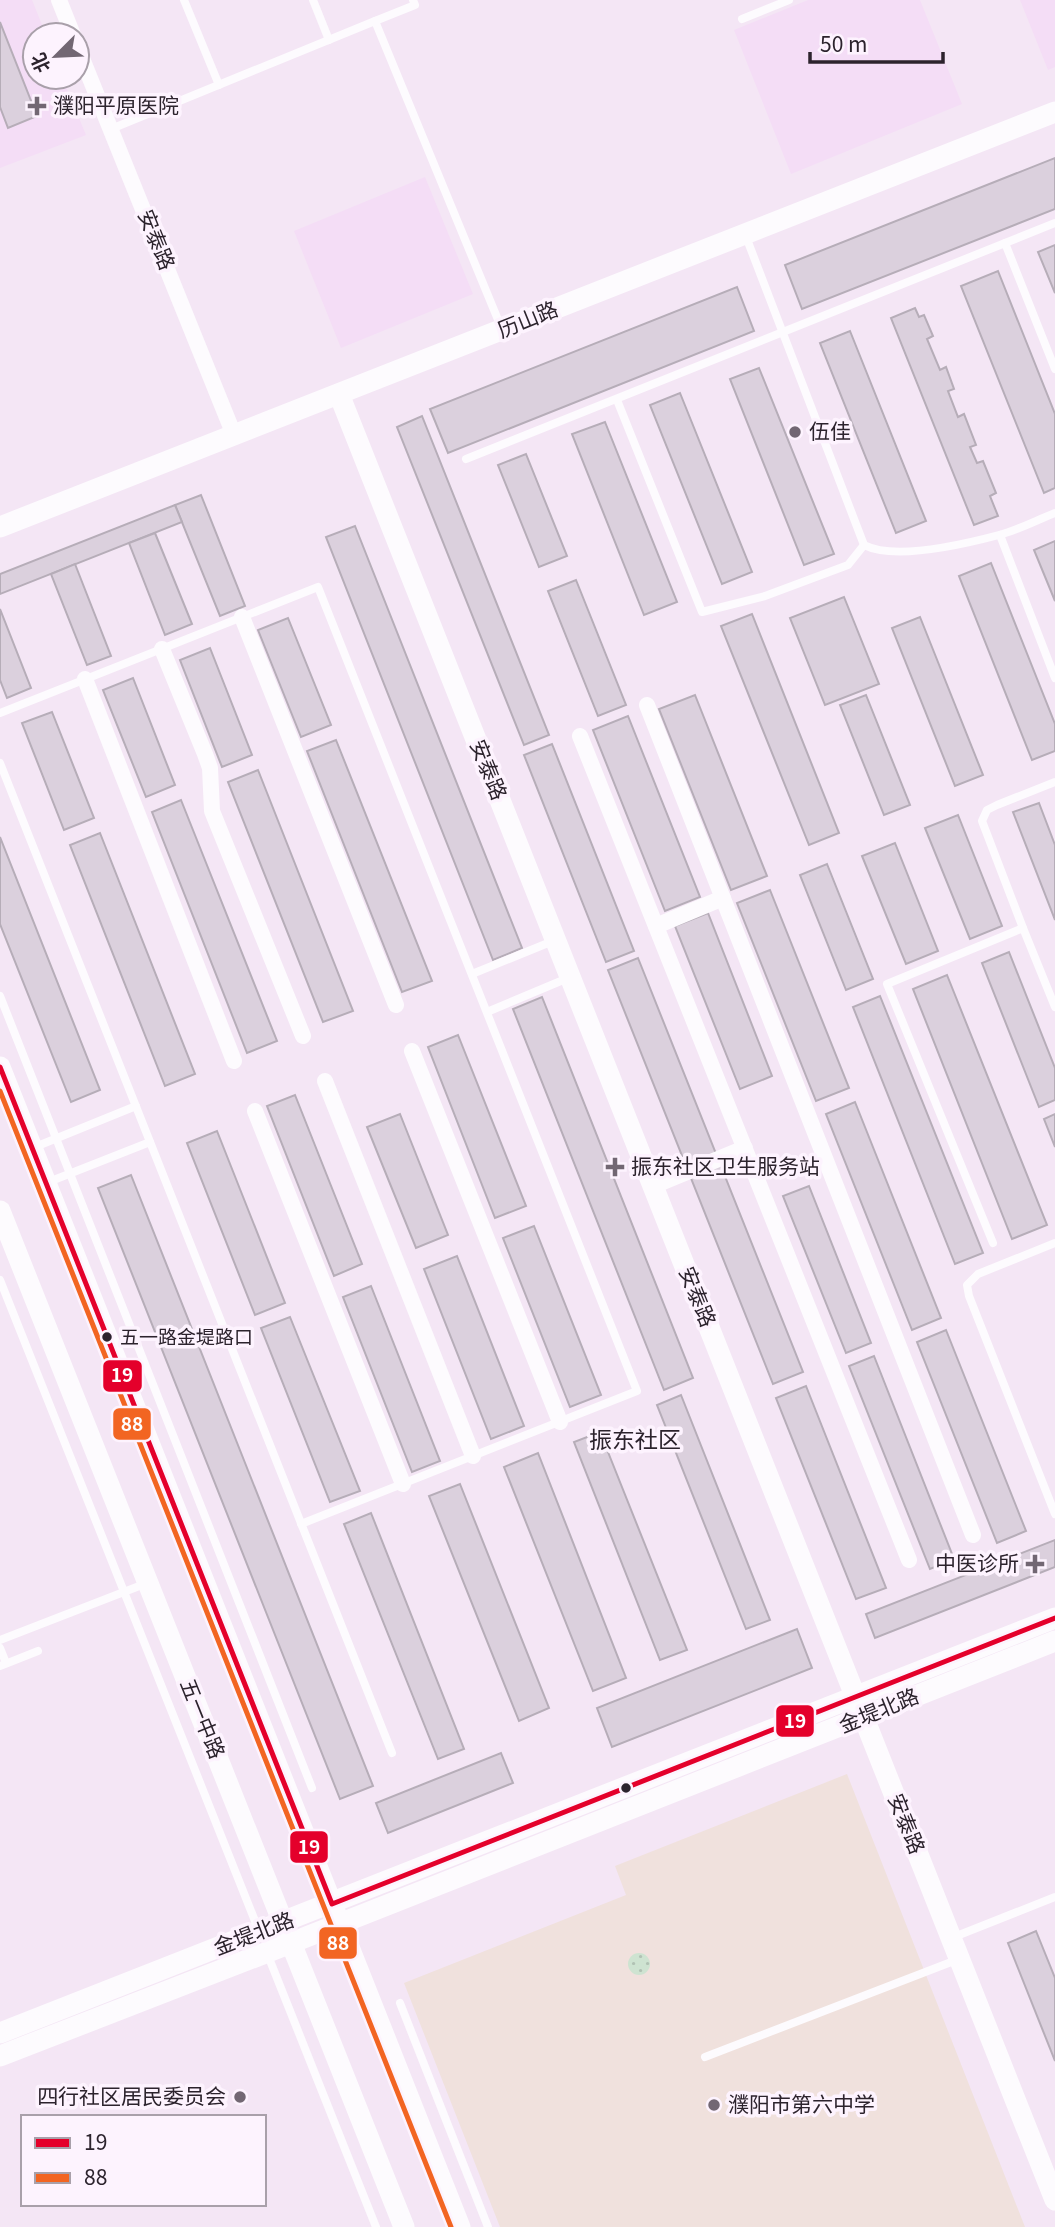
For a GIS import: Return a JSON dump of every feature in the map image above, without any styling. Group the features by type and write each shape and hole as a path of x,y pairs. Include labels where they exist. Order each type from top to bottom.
{"street":[{"path":"59,0 67,21"},
{"name":"安泰路","path":"91,80 234,435"},
{"name":"历山路","path":"0,527 1055,112"},
{"name":"安泰路","path":"339,394 1055,2200"},
{"path":"242,617 396,1005"},
{"path":"162,649 210,768 212,811 303,1036"},
{"path":"85,679 233,1061"},
{"path":"647,705 973,1535"},
{"path":"580,736 909,1560"},
{"path":"656,926 723,898"},
{"path":"412,1051 560,1422"},
{"path":"0,1067 460,2227"},
{"path":"325,1081 473,1456"},
{"path":"255,1111 403,1484"},
{"path":"653,1186 745,1148"},
{"name":"五一中路","path":"0,1211 404,2227"},
{"name":"金堤北路","path":"0,2033 1055,1618"},
{"name":"金堤北路","path":"0,2056 1055,1641"}],"lane":[{"path":"184,0 219,85"},
{"path":"313,0 329,40"},
{"path":"111,129 415,5 413,0"},
{"path":"742,19 789,0"},
{"path":"375,21 502,330"},
{"path":"466,459 1055,223"},
{"path":"745,234 864,545 876,551 917,552 1000,535 1055,513"},
{"path":"1005,243 1055,369"},
{"path":"617,400 702,611 765,596 848,565 864,545"},
{"path":"1000,535 1055,678"},
{"path":"0,713 318,587 637,1391 301,1524"},
{"path":"0,763 392,1752"},
{"path":"1055,782 987,810 982,821 1055,1007"},
{"path":"993,1243 887,984 1023,928"},
{"path":"472,974 556,940"},
{"path":"487,1012 571,977"},
{"path":"0,996 312,1787"},
{"path":"32,1148 136,1107"},
{"path":"46,1184 150,1142"},
{"path":"1055,1243 978,1274 967,1285 968,1296 1055,1514"},
{"path":"0,1280 376,2227"},
{"path":"0,1640 147,1583"},
{"path":"0,1648 3,1665 38,1651"},
{"path":"951,1938 1055,1897"},
{"path":"705,2057 960,1959"},
{"path":"400,2003 488,2227"}],"shaded area":[{"name":"濮阳平原医院","path":"0,0 32,0 40,21 21,21 21,91 68,91 86,135 0,168"},
{"path":"808,0 920,0 962,104 791,174 734,30"},
{"path":"1020,0 1055,0 1055,67 1048,70"},
{"path":"425,177 473,294 341,348 294,231"},
{"name":"濮阳市第六中学","path":"847,1774 1025,2227 500,2227 404,1983 626,1895 615,1866"}],"green space":[{"path":"639,1953 647,1956 650,1964 647,1972 639,1975 631,1972 628,1964 631,1956"}],"building":[{"path":"0,22 21,75 21,91 27,91 37,116 8,128 0,107"},
{"path":"1055,158 1055,209 802,309 785,265"},
{"path":"1055,245 1055,293 1038,252"},
{"path":"998,271 1055,414 1055,488 1044,493 961,286"},
{"path":"737,287 754,331 448,453 430,409"},
{"path":"915,308 919,317 924,315 933,336 927,339 940,370 946,367 954,389 948,391 958,417 964,414 976,445 970,447 977,463 983,461 996,493 990,496 998,516 974,525 891,318"},
{"path":"850,331 926,521 896,533 820,343"},
{"path":"759,368 834,554 804,565 730,379"},
{"path":"680,393 752,572 722,584 650,405"},
{"path":"422,416 549,735 524,745 397,427"},
{"path":"605,422 677,602 644,615 572,434"},
{"path":"526,454 567,556 539,567 498,465"},
{"path":"201,495 245,606 220,616 175,505"},
{"path":"175,505 182,522 0,594 0,574"},
{"path":"355,526 522,948 493,960 326,537"},
{"path":"155,533 192,624 165,635 129,543"},
{"path":"1055,541 1055,601 1034,550"},
{"path":"991,563 1055,724 1055,751 1032,760 959,576"},
{"path":"75,564 111,656 87,665 51,574"},
{"path":"576,580 626,705 598,716 548,591"},
{"path":"844,597 879,684 825,705 790,618"},
{"path":"0,609 31,688 7,698 0,680"},
{"path":"752,614 839,833 809,845 721,626"},
{"path":"920,617 983,775 955,786 892,628"},
{"path":"288,618 331,725 301,737 258,630"},
{"path":"210,648 252,755 222,767 180,660"},
{"path":"133,678 175,785 146,797 103,690"},
{"path":"695,695 767,876 731,890 659,709"},
{"path":"866,695 910,805 884,815 840,705"},
{"path":"52,712 94,818 64,830 22,723"},
{"path":"628,716 700,897 665,911 593,730"},
{"path":"336,740 432,981 402,992 307,751"},
{"path":"552,744 634,951 606,962 524,755"},
{"path":"258,770 353,1011 323,1022 228,782"},
{"path":"181,800 277,1041 247,1053 152,812"},
{"path":"1039,803 1055,845 1055,920 1013,812"},
{"path":"958,815 1002,926 970,939 925,828"},
{"path":"100,833 195,1074 165,1086 70,845"},
{"path":"0,837 100,1090 71,1102 0,924"},
{"path":"895,843 938,951 906,964 862,856"},
{"path":"827,864 873,979 846,990 800,875"},
{"path":"770,890 849,1088 816,1101 737,903"},
{"path":"708,913 772,1076 740,1089 675,926"},
{"path":"1009,952 1055,1068 1055,1100 1039,1107 982,963"},
{"path":"638,958 803,1372 773,1384 608,970"},
{"path":"947,975 1047,1225 1012,1239 913,989"},
{"path":"880,996 983,1253 955,1264 853,1007"},
{"path":"542,997 693,1378 664,1390 513,1009"},
{"path":"458,1035 526,1206 495,1218 428,1047"},
{"path":"295,1095 362,1264 334,1276 267,1106"},
{"path":"855,1102 941,1318 912,1330 826,1114"},
{"path":"400,1114 448,1235 416,1248 367,1127"},
{"path":"1055,1114 1055,1147 1044,1119"},
{"path":"217,1131 285,1303 255,1315 187,1143"},
{"path":"131,1175 373,1786 340,1799 98,1188"},
{"path":"809,1186 871,1343 846,1353 783,1196"},
{"path":"534,1226 601,1395 570,1407 503,1238"},
{"path":"457,1256 524,1426 491,1439 424,1269"},
{"path":"371,1286 440,1461 412,1472 343,1297"},
{"path":"290,1317 360,1491 330,1502 261,1328"},
{"path":"946,1330 1026,1531 997,1543 917,1342"},
{"path":"874,1356 954,1559 930,1569 849,1366"},
{"path":"806,1386 886,1588 856,1599 776,1398"},
{"path":"681,1395 770,1620 746,1629 657,1405"},
{"path":"600,1432 687,1650 660,1660 574,1442"},
{"path":"538,1453 626,1678 593,1691 504,1467"},
{"path":"460,1484 549,1708 519,1721 429,1496"},
{"path":"371,1513 464,1749 438,1759 344,1524"},
{"path":"1055,1540 1055,1567 875,1638 866,1614"},
{"path":"797,1629 812,1668 612,1747 597,1708"},
{"path":"501,1753 513,1783 388,1833 376,1803"},
{"path":"1036,1931 1055,1978 1055,2061 1008,1943"}],"transit line":[{"name":"19","path":"0,1067 332,1904 1055,1618"},
{"name":"88","path":"0,1091 451,2227"}],"place":[{"name":"濮阳平原医院","path":"37,106"},
{"name":"伍佳","path":"795,432"},
{"name":"振东社区卫生服务站","path":"615,1167"},
{"name":"五一路金堤路口","path":"107,1337"},
{"name":"中医诊所","path":"1035,1564"},
{"name":"四行社区居民委员会","path":"240,2097"},
{"name":"濮阳市第六中学","path":"714,2105"}],"district":[{"name":"振东社区","path":"635,1440"}]}
